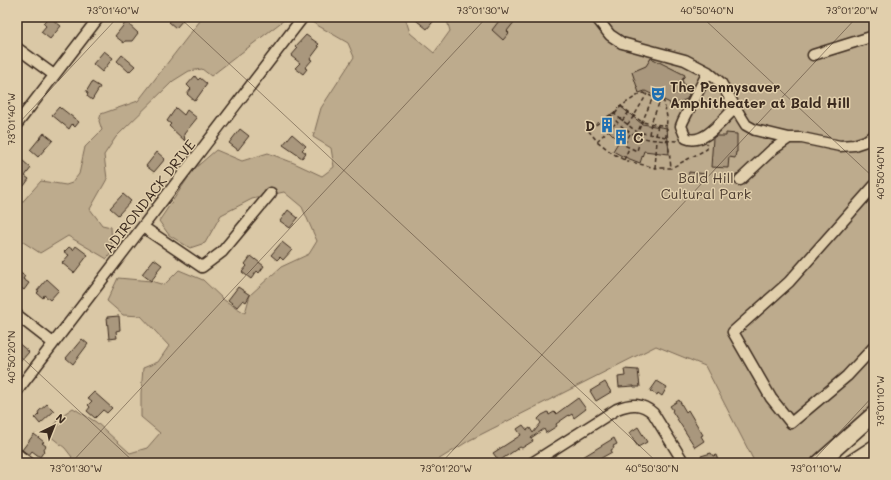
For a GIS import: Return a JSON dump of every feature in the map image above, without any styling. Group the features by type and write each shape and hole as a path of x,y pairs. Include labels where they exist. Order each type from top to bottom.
{"highway":[{"path":"819,463 874,414"},
{"path":"851,463 874,448"}],"street":[{"path":"17,124 99,17"},
{"name":"ADIRONDACK DRIVE","path":"17,391 303,17"},
{"path":"596,17 610,35 622,43 686,60 708,72 721,83 746,125 755,130 789,138 802,138 840,146 854,145 866,141 874,135"},
{"path":"813,55 874,36"},
{"path":"17,48 54,75"},
{"path":"708,72 681,126 686,138 690,139 704,137 709,134 735,108"},
{"path":"740,180 772,150 789,138"},
{"path":"874,186 789,282 733,332 771,398 791,423 847,376 874,347"},
{"path":"143,226 202,267 222,252 271,193"},
{"path":"17,315 53,344"},
{"path":"532,463 617,409 629,405 639,405 647,408 684,463"},
{"path":"17,454 29,463"}],"path":[{"path":"614,115 621,106 640,94 646,94 664,102 667,126 666,137 668,141 671,168"},
{"path":"627,125 634,116 646,94"},
{"path":"636,136 653,97"},
{"path":"649,134 651,123 660,101"},
{"path":"621,106 642,122 667,126"},
{"path":"622,121 629,112"},
{"path":"666,137 637,132 613,113 588,130 597,141 624,160 654,168 671,168 707,149 707,142 702,142"},
{"path":"611,115 631,134 636,136 657,140 682,141"},
{"path":"597,141 617,122"},
{"path":"656,136 658,124"},
{"path":"631,134 624,145 637,151 641,137"},
{"path":"654,168 657,140"},
{"path":"624,160 629,148"}],"green space":[{"path":"203,17 288,17 211,76 202,69 189,71 173,81 116,137 104,155 107,179 90,209 102,225 111,227 112,251 107,259 68,236 40,253 17,238 17,208 41,181 66,185 72,183 79,174 85,147 102,130 99,121 101,114 138,101"},
{"name":"Bald Hill Cultural Park","path":"314,17 405,17 410,33 434,53 450,31 446,17 874,17 874,409 812,463 755,463 705,366 656,346 470,440 433,463 66,463 72,457 65,448 50,436 58,418 73,408 96,422 130,453 147,448 160,433 141,417 143,368 158,362 169,346 141,316 123,315 107,301 118,278 151,281 164,285 179,270 203,280 224,300 245,313 250,295 281,267 309,254 317,241 302,207 284,192 252,199 221,215 205,243 190,248 169,235 159,221 194,169 216,150 242,161 268,153 322,176 334,167 331,148 313,137 321,108 354,57 348,43 310,21"}],"building":[{"path":"49,17 61,26 50,39 41,32 46,26 43,23"},
{"path":"174,17 180,17 183,20 176,28 169,22"},
{"path":"412,17 437,17 427,29"},
{"path":"502,17 509,17 515,21 507,31 509,33 503,40 492,30"},
{"path":"126,22 138,33 132,41 125,41 124,43 115,36"},
{"path":"306,35 319,44 317,46 319,47 310,59 312,60 305,68 307,69 303,74 295,68 300,63 291,56 297,49 295,47"},
{"path":"104,51 113,58 102,72 93,64"},
{"path":"122,55 135,66 129,72 117,61"},
{"path":"651,58 685,75 682,80 689,95 687,99 670,106 670,103 645,91 639,93 632,72 646,66"},
{"path":"195,76 198,80 200,78 207,84 195,101 187,94 191,89 187,85"},
{"path":"92,82 100,87 92,100 87,96 88,93 86,92"},
{"path":"620,106 642,124 667,128 669,154 644,151 640,163 613,151 619,141 601,122"},
{"path":"59,107 79,122 75,127 72,124 69,129 52,115"},
{"path":"176,108 184,115 187,110 197,118 184,134 185,141 169,126 171,124 167,121"},
{"path":"240,129 249,136 238,150 229,143"},
{"path":"44,133 53,140 38,157 30,150"},
{"path":"726,133 737,134 737,152 735,158 729,157 728,168 711,167 713,138 716,136 726,136"},
{"path":"292,134 306,146 302,150 306,153 302,158 283,145"},
{"path":"157,152 165,159 154,172 146,166"},
{"path":"22,160 31,168 25,176 29,179 24,186 17,181 17,167"},
{"path":"689,172 706,174 706,182 688,180"},
{"path":"123,194 131,201 118,215 110,208"},
{"path":"288,210 298,218 290,228 280,221"},
{"path":"282,242 292,250 283,260 280,257 277,260 271,255"},
{"path":"76,246 88,255 74,273 62,263 69,255 64,252 69,247 73,250"},
{"path":"251,256 264,266 259,273 257,271 251,279 242,272 247,266 245,264"},
{"path":"154,259 162,265 151,281 142,274"},
{"path":"17,271 25,276 23,279 29,283 24,290 18,286 17,287"},
{"path":"47,279 59,290 50,300 44,295 43,298 37,293"},
{"path":"238,287 250,295 246,302 243,300 237,307 228,300"},
{"path":"119,316 120,330 116,331 117,338 109,339 107,317"},
{"path":"82,339 88,344 73,364 66,358"},
{"path":"17,342 29,352 22,360 17,355"},
{"path":"624,369 638,370 640,387 619,387 618,377 625,376"},
{"path":"657,381 667,387 662,396 658,393 657,395 650,391"},
{"path":"605,382 611,392 596,401 590,391"},
{"path":"94,392 112,408 107,413 103,410 95,418 87,411 90,407 88,405 92,401 88,398"},
{"path":"578,398 586,409 574,418 572,414 569,415 556,424 557,426 546,433 544,429 531,438 533,441 522,448 520,447 499,461 493,453 521,435 517,429 523,425 527,430 530,428 533,433 541,423 538,419 542,415 548,412 549,415 554,412 556,414"},
{"path":"679,400 686,412 688,410 703,435 701,436 704,441 695,447 670,406"},
{"path":"47,404 54,411 40,424 35,418 39,414 39,411"},
{"path":"638,427 647,442 638,447 629,433"},
{"path":"34,434 44,442 42,443 46,446 40,457 32,451 29,455 22,450"},
{"path":"614,438 617,444 613,446 614,448 611,450 612,452 596,461 598,463 573,463"},
{"path":"711,453 713,456 716,455 719,463 703,463 701,456"}],"place":[{"name":"The Pennysaver Amphitheater at Bald Hill","path":"658,94"},
{"name":"D","path":"607,125"},
{"name":"C","path":"621,137"}]}
